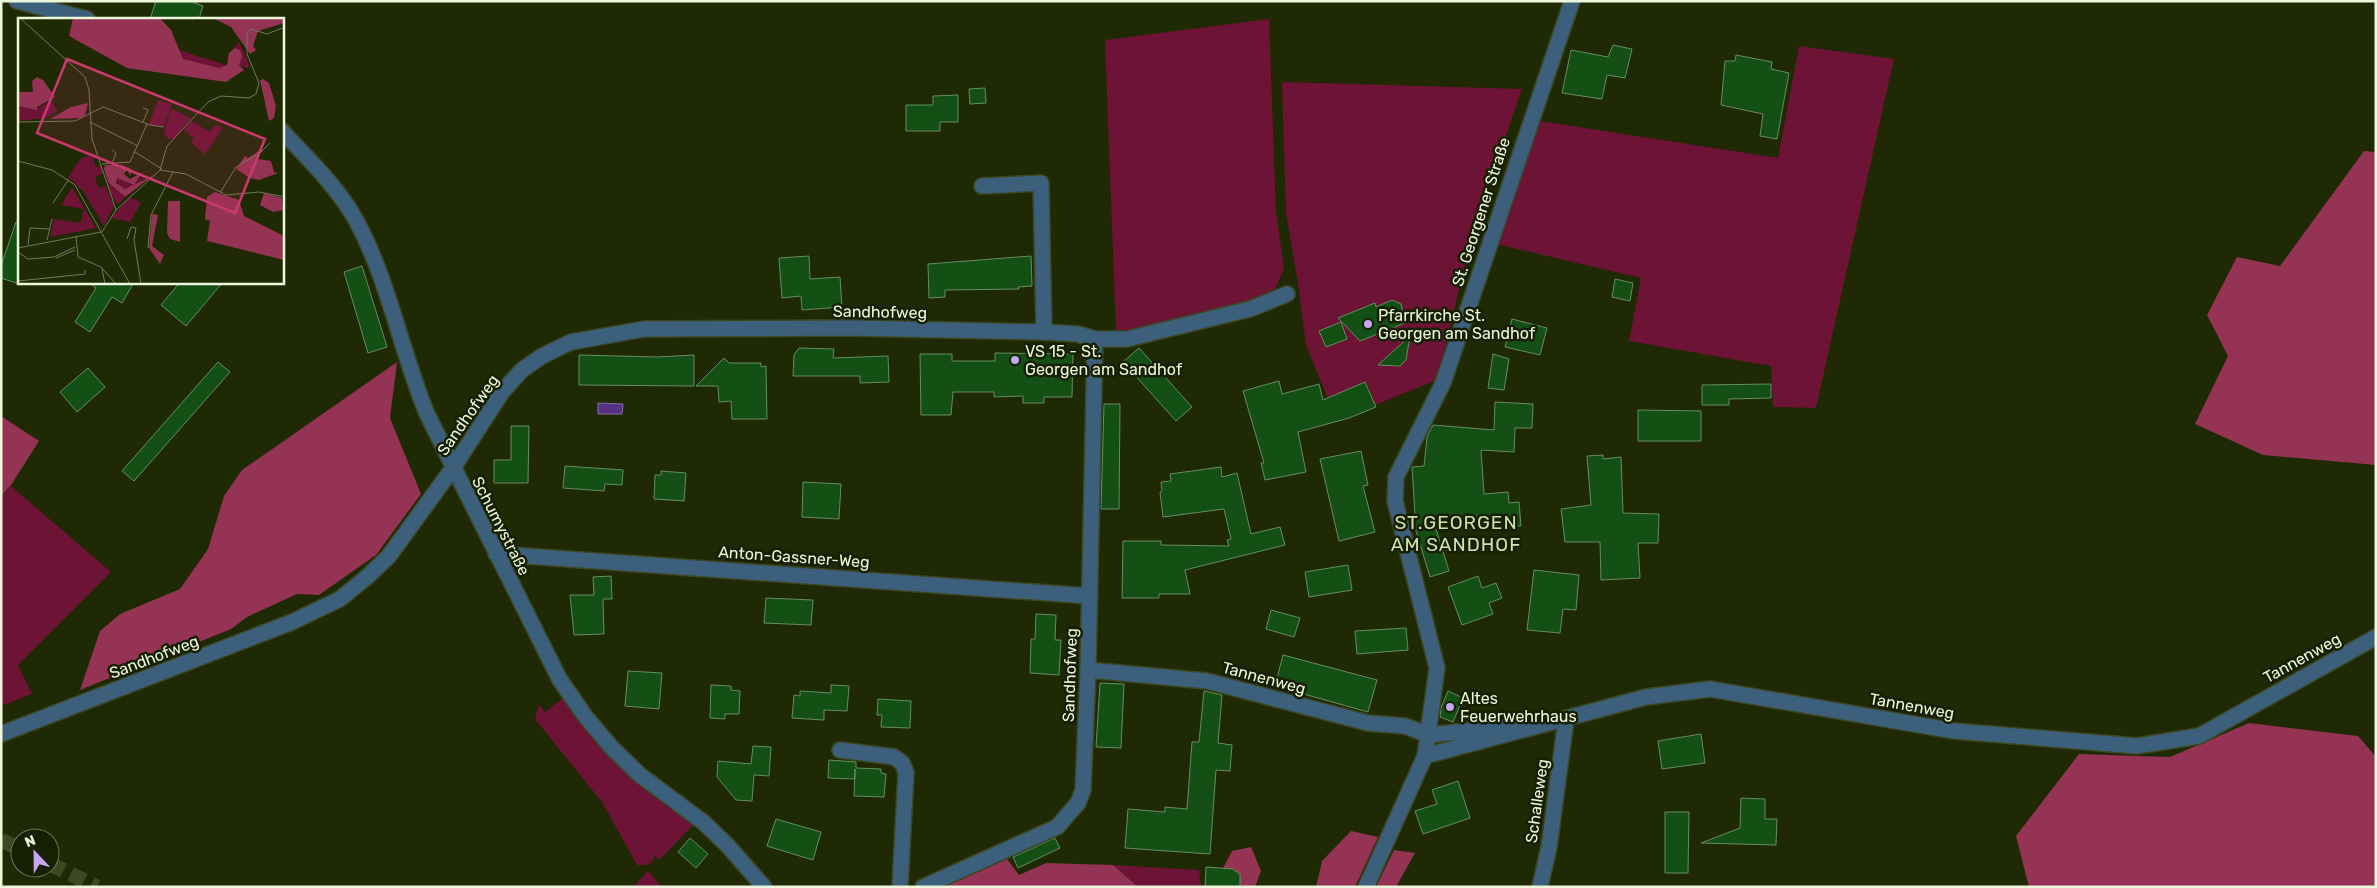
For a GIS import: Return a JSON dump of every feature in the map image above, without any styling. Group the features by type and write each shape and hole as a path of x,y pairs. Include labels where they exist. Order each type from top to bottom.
{"street":[{"path":"17,1 83,18"},
{"name":"St. Georgener Straße","path":"1366,887 1425,756 1437,668 1395,501 1396,477 1443,383 1572,1"},
{"name":"Schumystraße","path":"284,133 334,186 356,220 373,255 412,378 453,468 560,680 585,716 612,748 640,775 703,822 728,846 764,887"},
{"path":"982,186 1041,183 1044,332"},
{"name":"Sandhofweg","path":"1,734 292,622 340,599 389,556 453,468 502,392 522,370 542,356 571,342 644,329 851,328 1044,332 1078,334 1095,339 1127,339 1250,309 1287,294"},
{"name":"Sandhofweg","path":"923,887 1057,826 1078,803 1083,790 1090,596 1095,339"},
{"name":"Anton-Gassner-Weg","path":"496,554 1090,596"},
{"name":"Tannenweg","path":"1425,756 1566,720 1646,697 1710,689 1954,731 2137,746 2199,736 2376,637"},
{"name":"Tannenweg","path":"1088,670 1207,680 1368,723 1405,726 1429,735"},
{"path":"1429,735 1566,720"},
{"name":"Schalleweg","path":"1540,887 1549,847 1566,720"},
{"path":"840,750 894,757 902,763 906,772 900,887"}],"shaded area":[{"path":"1269,19 1276,212 1284,268 1276,288 1256,300 1116,333 1105,40"},
{"path":"1799,46 1894,59 1816,408 1773,407 1771,366 1629,341 1641,278 1496,244 1540,121 1778,158"},
{"path":"1282,82 1522,89 1474,228 1437,380 1375,405 1367,383 1328,399 1306,345 1286,213"},
{"path":"2364,151 2376,152 2376,465 2263,455 2195,424 2228,356 2207,315 2237,257 2280,266"},
{"path":"397,362 390,418 421,494 376,555 319,595 297,594 247,617 231,629 80,690 100,631 120,614 180,589 208,549 224,496 242,470"},
{"path":"598,403 623,404 622,414 598,414"},
{"path":"1,416 39,441 11,485 1,496"},
{"path":"11,486 111,572 18,665 32,694 1,706 1,496"},
{"path":"564,697 597,744 639,785 693,825 659,860 654,854 654,859 648,865 637,865 602,802 535,719 539,705 545,712"},
{"path":"2249,723 2358,736 2376,757 2376,887 2029,887 2016,836 2079,754 2170,757"},
{"path":"1351,831 1378,837 1355,887 1316,887 1322,861"},
{"path":"1251,847 1261,871 1255,887 1213,887 1232,851"},
{"path":"1394,850 1415,853 1396,887 1376,887"},
{"path":"1007,859 1019,875 1046,863 1113,865 1138,887 944,887"},
{"path":"1113,865 1199,870 1201,887 1138,887"},
{"path":"648,871 662,887 633,887"}],"building":[{"path":"156,1 190,1 203,6 199,18 150,18"},
{"path":"1613,45 1632,49 1625,78 1607,75 1602,99 1562,93 1571,50 1608,57"},
{"path":"1736,55 1772,62 1771,69 1789,73 1777,139 1760,136 1763,114 1721,105 1725,61 1735,61"},
{"path":"985,88 986,103 970,104 969,89"},
{"path":"958,95 958,122 940,122 940,131 906,131 906,105 933,105 933,96"},
{"path":"16,222 18,222 18,284 1,278 1,266"},
{"path":"809,256 810,279 840,277 842,307 802,310 801,296 782,298 779,258"},
{"path":"1031,256 1032,286 1018,287 1019,289 945,290 945,297 929,298 928,264"},
{"path":"362,266 387,347 368,353 344,272"},
{"path":"1615,279 1633,283 1630,301 1612,297"},
{"path":"91,284 133,284 122,303 112,297 90,332 75,322 96,288"},
{"path":"178,284 221,284 186,326 161,305"},
{"name":"Pfarrkirche St. Georgen am Sandhof","path":"1392,300 1401,304 1405,323 1360,341 1338,318 1375,303 1376,307"},
{"path":"1512,319 1547,328 1540,355 1505,347"},
{"path":"1341,322 1347,339 1326,347 1319,331"},
{"path":"1410,336 1406,360 1400,366 1378,365"},
{"path":"799,348 834,349 833,358 888,356 889,382 860,383 860,376 793,376 794,355"},
{"path":"1139,348 1192,407 1176,421 1123,362"},
{"path":"995,353 1073,354 1072,397 1044,397 1044,403 1023,403 1023,396 994,397 994,392 953,392 951,415 921,415 920,354 952,354 952,361 995,361"},
{"path":"1493,354 1509,359 1504,390 1488,388"},
{"path":"579,355 657,357 694,355 694,386 579,385"},
{"path":"724,358 729,363 761,363 761,367 766,366 767,419 732,419 731,401 719,402 718,386 696,386"},
{"path":"218,362 230,372 134,481 122,471"},
{"path":"88,368 105,387 77,412 60,392"},
{"path":"1279,381 1282,394 1319,384 1323,400 1365,382 1376,407 1349,418 1298,432 1306,472 1265,480 1261,463 1264,463 1243,391"},
{"path":"1771,384 1771,398 1729,399 1729,405 1702,405 1702,385"},
{"path":"1495,402 1533,404 1532,428 1515,428 1514,452 1481,450 1484,494 1508,492 1509,503 1519,502 1521,526 1482,528 1481,516 1433,519 1449,571 1430,577 1416,531 1412,467 1424,466 1427,437 1433,425 1494,430"},
{"path":"1104,404 1120,404 1119,509 1101,509"},
{"path":"1638,410 1701,411 1701,441 1638,441"},
{"path":"511,426 529,426 528,483 494,483 494,460 511,460"},
{"path":"1361,451 1368,485 1363,486 1375,532 1339,541 1320,459"},
{"path":"1603,455 1603,459 1621,457 1623,513 1659,514 1658,543 1638,543 1640,578 1601,580 1600,542 1565,542 1561,509 1591,505 1587,456"},
{"path":"565,466 623,470 622,485 605,484 604,491 563,488"},
{"path":"1221,467 1222,477 1237,473 1251,534 1280,527 1285,545 1185,570 1190,594 1159,594 1159,598 1122,598 1123,541 1161,541 1161,545 1229,546 1227,540 1231,539 1224,509 1163,517 1160,492 1162,491 1161,482 1171,481 1170,474"},
{"path":"661,471 686,473 684,501 654,499 655,475 661,475"},
{"path":"803,482 841,484 839,519 802,517"},
{"path":"1348,565 1352,590 1309,597 1305,572"},
{"path":"1534,570 1579,575 1576,610 1563,609 1560,633 1527,630"},
{"path":"611,576 612,599 603,599 604,634 574,635 570,595 594,595 593,577"},
{"path":"1478,576 1482,588 1496,583 1502,598 1489,603 1493,614 1462,625 1448,587"},
{"path":"766,598 813,600 811,625 764,623"},
{"path":"1271,610 1300,618 1294,637 1266,629"},
{"path":"1036,614 1056,615 1055,640 1061,640 1059,675 1030,673 1031,639 1035,639"},
{"path":"1406,628 1408,650 1357,654 1355,631"},
{"path":"1283,655 1377,680 1368,712 1275,686"},
{"path":"628,671 662,673 659,709 625,706"},
{"path":"1100,683 1124,684 1121,748 1096,747"},
{"path":"711,685 731,686 731,690 740,691 739,714 725,714 725,719 710,718"},
{"path":"831,685 849,686 847,711 824,710 824,720 792,718 794,695 800,696 800,691 831,693"},
{"path":"1204,691 1222,695 1218,743 1232,745 1230,771 1216,770 1210,854 1125,848 1128,809 1165,812 1165,807 1187,809 1192,742 1199,742"},
{"name":"Altes Feuerwehrhaus","path":"1448,691 1463,698 1453,722 1440,717 1441,708"},
{"path":"878,699 911,701 910,728 881,727 882,715 877,715"},
{"path":"1701,734 1705,763 1662,769 1658,741"},
{"path":"753,746 771,747 769,776 754,775 752,801 736,800 717,777 718,761 751,764"},
{"path":"829,760 856,762 856,768 881,769 881,773 886,774 884,797 854,796 855,779 828,778"},
{"path":"1458,781 1470,818 1423,834 1415,811 1437,804 1432,790"},
{"path":"1741,798 1765,799 1765,819 1777,819 1776,845 1701,843 1740,828"},
{"path":"1665,812 1689,812 1688,873 1665,873"},
{"path":"776,819 821,832 813,860 767,846"},
{"path":"690,838 708,854 696,868 678,852"},
{"path":"1055,838 1060,848 1018,868 1013,857"},
{"path":"1206,867 1233,869 1240,874 1240,887 1205,887"}],"tunnel":[{"path":"1,840 10,844"},
{"path":"60,869 97,887"}],"place":[{"name":"Pfarrkirche St. Georgen am Sandhof","path":"1368,324"},
{"name":"VS 15 - St. Georgen am Sandhof","path":"1015,360"},
{"name":"Altes Feuerwehrhaus","path":"1450,707"}],"district":[{"name":"ST.GEORGEN AM SANDHOF","path":"1456,533"}]}
